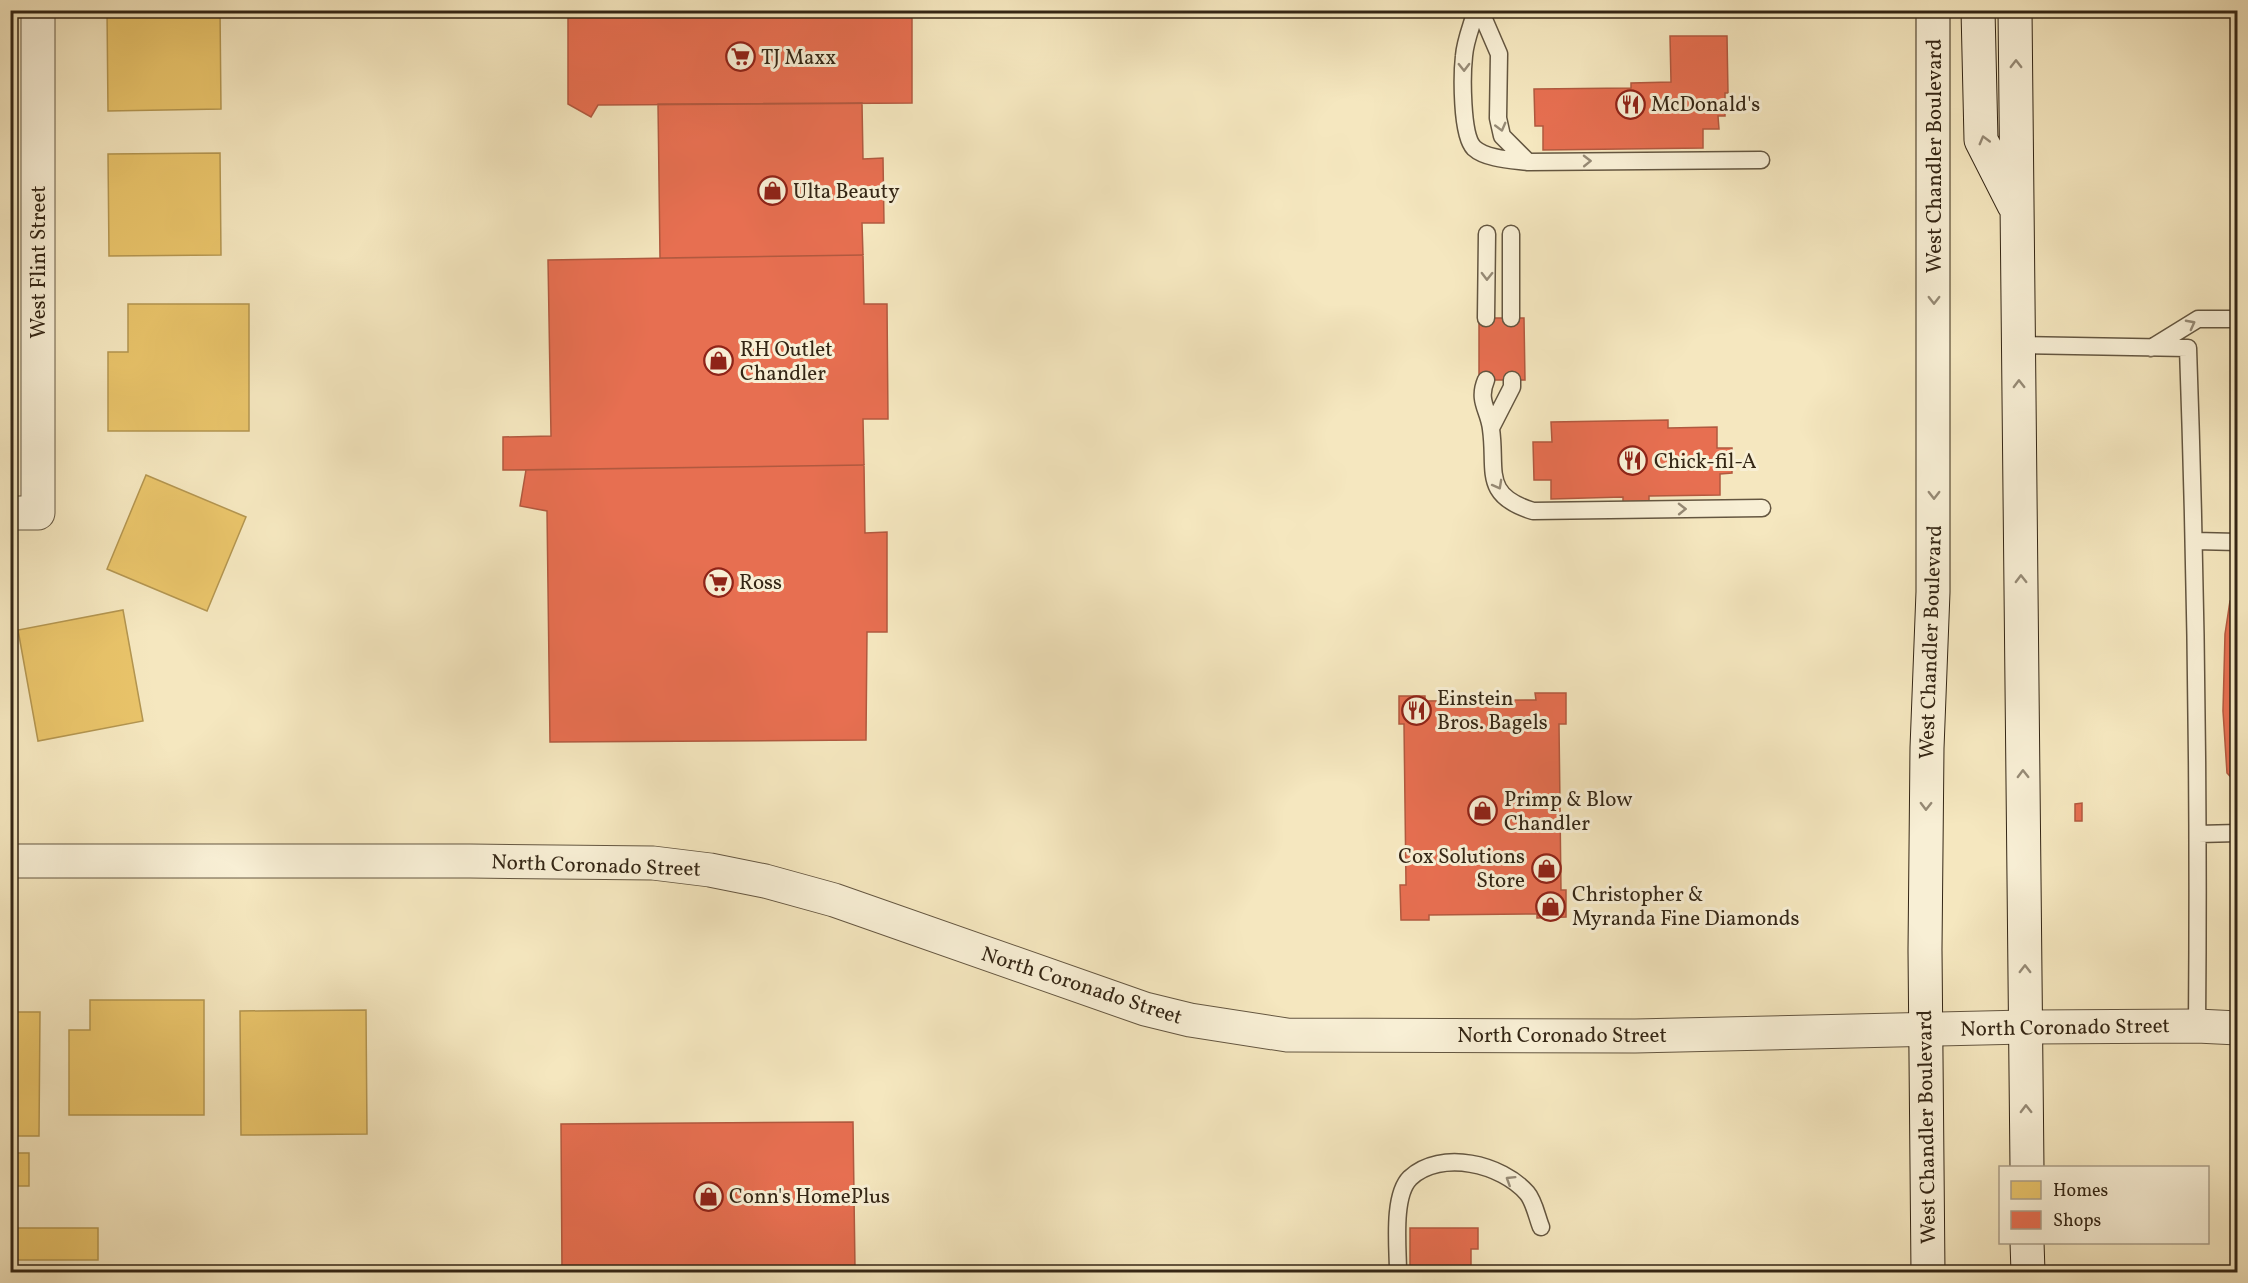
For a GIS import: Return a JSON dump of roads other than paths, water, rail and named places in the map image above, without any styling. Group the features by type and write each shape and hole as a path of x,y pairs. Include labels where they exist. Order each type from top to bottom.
{"street":[{"name":"West Flint Street","path":"24,513 38,10"},
{"name":"West Chandler Boulevard","path":"1928,1272 1924,1029 1927,748 1933,592 1933,10"},
{"path":"1978,10 1982,140 2017,212"},
{"path":"2015,10 2027,1166"},
{"name":"North Coronado Street","path":"10,861 653,863 710,870 765,881 834,900 1145,1009 1200,1022 1287,1035 1635,1036 2025,1027 2197,1026 2238,1028"},
{"path":"2027,1244 2028,1272"}],"lane":[{"path":"1478,10 1499,54 1498,118 1503,136 1528,162"},
{"path":"1478,10 1464,55 1465,121 1469,140 1475,149 1486,154 1528,162 1761,160"},
{"path":"1486,318 1488,234"},
{"path":"1511,234 1511,318"},
{"path":"2150,348 2198,320 2238,319"},
{"path":"2018,345 2188,348 2195,541 2197,1026"},
{"path":"1486,380 1482,390 1482,404 1491,428 1491,470 1498,488 1514,505 1533,511 1762,508"},
{"path":"1491,428 1512,387 1512,380"},
{"path":"2195,541 2238,542"},
{"path":"2198,834 2238,833"},
{"path":"1398,1272 1398,1206 1409,1179 1434,1165 1452,1162 1478,1165 1512,1179 1529,1195 1541,1227"}],"place":[{"name":"TJ Maxx","path":"740,57"},
{"name":"McDonald's","path":"1630,104"},
{"name":"Ulta Beauty","path":"772,191"},
{"name":"RH Outlet Chandler","path":"719,361"},
{"name":"Chick-fil-A","path":"1633,461"},
{"name":"Ross","path":"718,582"},
{"name":"Einstein Bros. Bagels","path":"1416,710"},
{"name":"Primp & Blow Chandler","path":"1483,811"},
{"name":"Cox Solutions Store","path":"1546,868"},
{"name":"Christopher & Myranda Fine Diamonds","path":"1551,906"},
{"name":"Conn's HomePlus","path":"708,1196"}]}
